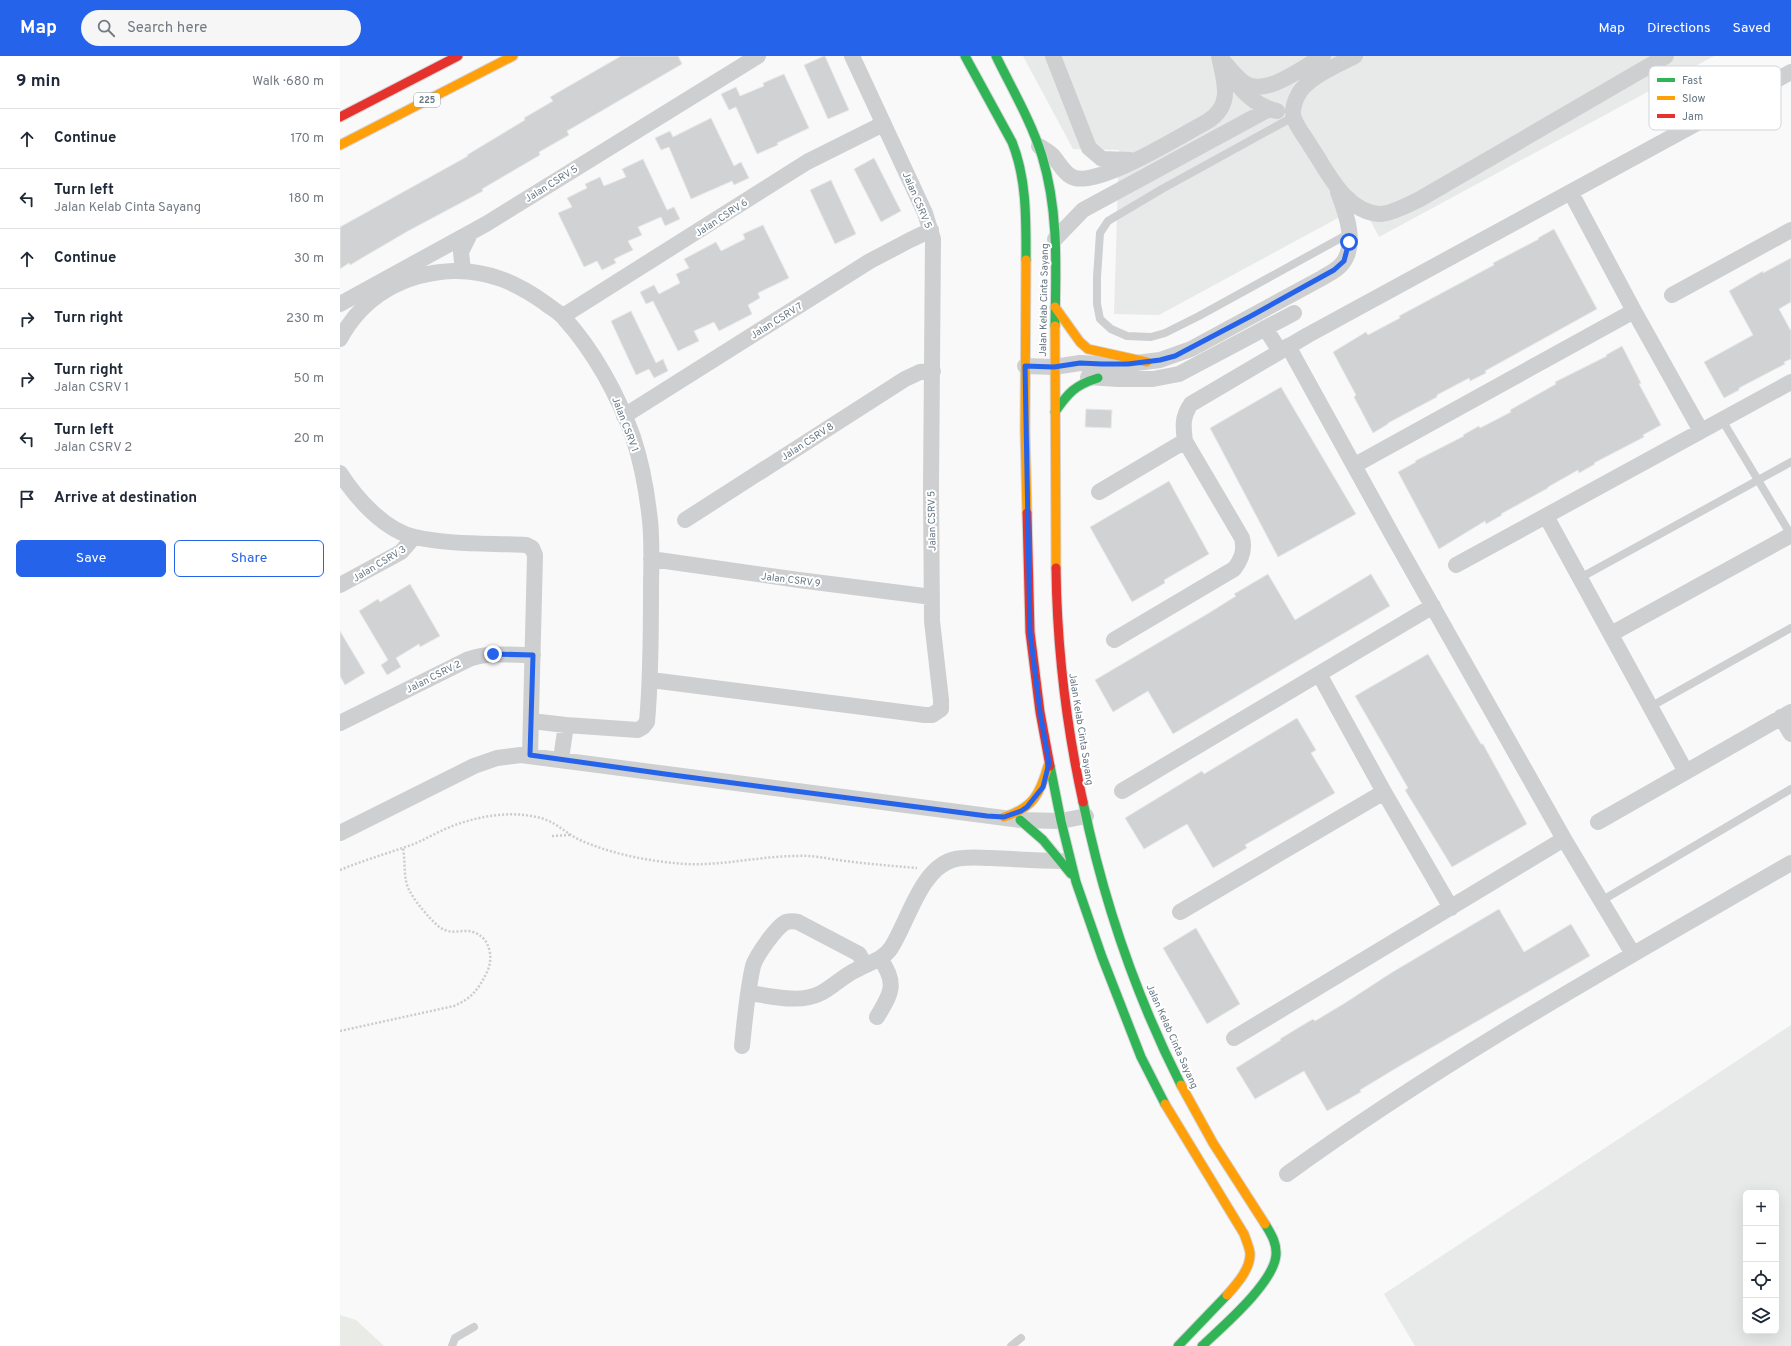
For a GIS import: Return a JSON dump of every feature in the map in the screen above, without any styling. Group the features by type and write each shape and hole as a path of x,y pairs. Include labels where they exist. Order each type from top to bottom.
{"main road":[{"name":"225","path":"340,117 458,56"},
{"name":"225","path":"340,145 513,56"},
{"name":"Jalan Kelab Cinta Sayang","path":"965,56 1012,142 1018,158 1024,184 1026,232 1025,366 1030,632 1040,712 1061,821 1076,882 1111,984 1141,1056 1171,1115 1244,1234 1250,1255 1244,1273 1232,1290 1178,1346"},
{"name":"Jalan Kelab Cinta Sayang","path":"996,56 1039,146 1053,204 1055,239 1054,367 1056,602 1059,650 1072,748 1086,816 1112,913 1158,1034 1200,1120 1268,1228 1276,1244 1276,1260 1266,1279 1243,1306 1202,1346"},
{"path":"1055,307 1080,342 1088,349 1147,362"},
{"path":"1055,412 1072,388 1081,383 1098,378"},
{"path":"1004,817 1021,811 1033,801 1043,787 1049,763"},
{"path":"1020,820 1036,833 1061,861 1076,882"}],"street":[{"name":"Jalan CSRV 5","path":"340,304 471,232 758,56"},
{"name":"Jalan CSRV 5","path":"651,680 932,715 941,709 942,705 933,638 932,597 931,488 934,252 931,230 925,213 852,56"},
{"path":"1053,56 1089,148 1102,159 1135,160"},
{"path":"1039,146 1051,154 1067,175 1075,178 1086,179 1100,176 1135,160 1208,121 1220,112 1224,105 1226,90 1219,56"},
{"path":"1219,56 1240,79 1253,86 1259,87 1280,80 1323,56"},
{"path":"1219,56 1241,91 1254,101 1269,109 1293,117"},
{"path":"1355,56 1316,77 1303,87 1295,102 1293,117 1335,185 1348,200 1372,212 1381,214 1406,206 1427,196 1666,56"},
{"path":"1781,78 1791,72"},
{"path":"1055,239 1083,210 1269,109"},
{"name":"Jalan CSRV 6","path":"563,316 807,162 883,124"},
{"path":"1114,640 1234,569 1241,558 1243,550 1242,538 1185,441 1183,424 1184,414 1191,404 1284,348 1686,130"},
{"path":"1025,366 1054,367 1080,363 1102,364 1160,360 1186,351 1322,278 1340,266 1347,253 1350,232 1347,216 1335,185"},
{"path":"1570,194 1701,431"},
{"name":"Jalan CSRV 7","path":"624,416 870,261 931,230"},
{"path":"1672,295 1791,230"},
{"path":"463,271 461,252 471,232"},
{"name":"Jalan CSRV 1","path":"340,339 346,319 373,299 408,279 438,273 463,271 508,280 523,288 563,316 600,367 615,396 633,437 645,485 650,513 651,680 648,722 638,730 566,726 531,721"},
{"path":"346,319 352,308 356,295"},
{"path":"1284,298 1308,335"},
{"path":"1355,465 1634,311"},
{"path":"1054,367 1078,376 1098,378 1153,379 1179,374 1294,313"},
{"path":"1265,328 1284,348 1355,465 1564,840 1633,954"},
{"name":"Jalan CSRV 8","path":"685,520 905,379 920,372 933,371"},
{"path":"1456,565 1791,382"},
{"path":"1099,492 1185,441"},
{"path":"340,473 354,494 376,514 390,525 414,537 438,540 526,545 532,548 535,554 530,755"},
{"path":"1546,516 1686,772"},
{"path":"1611,634 1791,535"},
{"name":"Jalan CSRV 3","path":"340,585 401,552 414,537"},
{"name":"Jalan CSRV 9","path":"651,559 932,597"},
{"path":"1122,791 1433,606"},
{"name":"Jalan CSRV 2","path":"340,723 468,659 480,655 493,654 533,655"},
{"path":"1319,674 1384,792 1451,908"},
{"path":"1598,822 1786,715 1791,734"},
{"path":"561,759 566,726"},
{"path":"340,832 482,763 505,757 530,755 680,777 1020,820 1061,821 1086,816"},
{"path":"1180,912 1384,792"},
{"path":"1234,1038 1564,840"},
{"path":"749,993 801,999 810,998 872,962 891,949 915,900 935,870 952,860 960,858 1061,861"},
{"path":"1287,1174 1384,1106 1484,1043 1633,954 1791,863"},
{"path":"742,1046 755,961 780,926 790,921 798,922 858,954 872,962 889,975 891,989 890,995 877,1017"}],"lane":[{"path":"1293,117 1162,189 1108,221 1100,233 1097,277 1098,313 1100,319 1110,329 1127,336 1151,337 1165,333 1199,316 1350,232"},
{"path":"1722,420 1791,535"},
{"path":"1580,578 1791,462"},
{"path":"1650,707 1791,628"},
{"path":"1601,901 1791,789"},
{"path":"452,1346 456,1338 474,1327"},
{"path":"1011,1346 1022,1338"}],"path":[{"path":"340,870 403,848 455,825 476,818 510,814 529,815 544,819 557,824 570,835 598,846 625,854 674,863 726,863 774,857 817,856 859,863 935,870"},
{"path":"552,836 570,835"},
{"path":"340,1031 454,1006 466,1001 472,997 490,966 490,953 488,945 478,934 472,932 447,931 440,928 428,916 406,883 403,848"}],"shaded area":[{"path":"1023,56 1714,56 1695,66 1649,66 1649,91 1379,237 1362,205 1159,315 1114,314 1119,150 1073,149"},
{"path":"1791,1025 1791,1346 1415,1346 1384,1294"},
{"path":"340,1315 356,1320 384,1346 340,1346"}],"building":[{"path":"621,56 678,56 682,64 567,131 569,135 539,152 540,155 482,189 483,191 408,231 350,265 349,263 340,269 340,227 468,156 467,155 525,120 524,118 553,101 550,97"},
{"path":"824,56 849,110 828,119 804,65"},
{"path":"784,74 809,128 777,143 778,145 757,154 736,107 729,110 721,94 736,87 740,96 764,86 763,83"},
{"path":"711,118 734,166 741,162 749,178 734,185 732,181 691,199 669,147 661,150 655,138 670,131 673,137"},
{"path":"874,158 901,211 881,222 854,169"},
{"path":"643,159 667,210 674,207 680,219 665,226 661,217 638,227 642,235 628,241 633,250 614,259 616,263 602,270 597,261 584,267 558,213 572,207 567,198 587,188 585,184 600,177 604,186 626,177 622,169"},
{"path":"831,180 856,234 835,244 810,190"},
{"path":"763,225 789,278 758,293 760,298 748,305 752,314 719,331 714,322 694,331 699,341 678,351 653,301 646,304 640,292 654,285 659,294 680,283 676,274 689,268 684,259 716,242 721,251 745,239 743,234"},
{"path":"1554,229 1597,309 1485,371 1486,373 1470,381 1469,378 1437,395 1437,397 1388,423 1373,433 1354,397 1356,395 1333,352 1366,332 1368,335 1400,318 1399,316 1494,265 1493,263 1539,239 1538,238"},
{"path":"1791,258 1791,302 1779,309 1791,331 1791,359 1784,362 1785,364 1739,388 1739,390 1724,398 1704,362 1753,335 1729,291 1763,271 1763,273"},
{"path":"631,311 656,363 663,359 668,371 654,378 649,369 636,375 611,321"},
{"path":"1622,346 1641,383 1639,384 1661,425 1643,435 1644,437 1594,463 1595,464 1579,473 1578,470 1486,524 1485,521 1439,549 1398,472 1416,462 1415,461 1464,436 1463,435 1479,426 1480,428 1511,412 1510,410 1556,384 1555,382 1607,356 1606,355"},
{"path":"1281,387 1356,514 1278,557 1210,428"},
{"path":"1086,409 1112,410 1111,428 1085,427"},
{"path":"1169,481 1209,554 1164,580 1165,583 1132,602 1090,527"},
{"path":"1268,574 1295,620 1371,574 1390,606 1173,734 1148,691 1113,712 1095,680 1209,613 1236,596 1234,594"},
{"path":"410,584 440,636 420,647 419,644 396,658 401,667 387,675 381,665 388,660 359,611 378,599 380,602"},
{"path":"340,631 365,673 345,685 340,676"},
{"path":"1428,654 1481,744 1483,744 1527,824 1452,867 1405,790 1408,788 1355,696"},
{"path":"1297,718 1316,750 1311,753 1335,793 1245,845 1247,848 1213,868 1187,824 1144,849 1125,818 1202,771 1204,774"},
{"path":"1499,909 1524,952 1571,924 1590,956 1398,1067 1360,1090 1361,1092 1327,1111 1304,1071 1255,1099 1236,1068 1298,1028 1313,1019 1315,1021 1391,973"},
{"path":"1196,928 1240,1004 1207,1024 1163,948"}],"traffic: fast":[{"path":"965,56 1012,142 1017,156 1021,171 1025,200 1026,260"},
{"path":"996,56 1021,105 1038,143 1047,177 1054,219 1056,283 1055,326"},
{"path":"1055,412 1073,390 1098,378"},
{"path":"1050,766 1061,821 1076,882 1102,957 1141,1057 1165,1104"},
{"path":"1083,802 1100,875 1135,982 1181,1085"},
{"path":"1020,820 1043,840 1071,874"},
{"path":"1202,1346 1246,1304 1257,1291 1273,1266 1276,1255 1276,1246 1265,1224"},
{"path":"1178,1346 1227,1295"}],"traffic: slow":[{"path":"340,145 513,56"},
{"path":"1026,260 1025,430 1027,513"},
{"path":"1055,307 1080,342 1088,349 1147,362"},
{"path":"1055,326 1056,568"},
{"path":"1004,817 1022,809 1034,799 1042,785 1048,766"},
{"path":"1181,1085 1213,1143 1265,1224"},
{"path":"1165,1104 1244,1234 1248,1245 1250,1259 1246,1270 1227,1295"}],"traffic: jam":[{"path":"340,117 458,56"},
{"path":"1027,513 1030,632 1040,712 1050,766"},
{"path":"1056,568 1060,656 1067,715 1083,802"}],"route":[{"path":"493,654 533,655 530,755 987,816 1004,817 1021,811 1033,801 1043,787 1049,763 1040,712 1030,632 1028,601 1025,366 1054,367 1080,363 1128,364 1160,360 1175,356 1191,349 1322,278 1340,266 1344,261 1349,242"}]}
